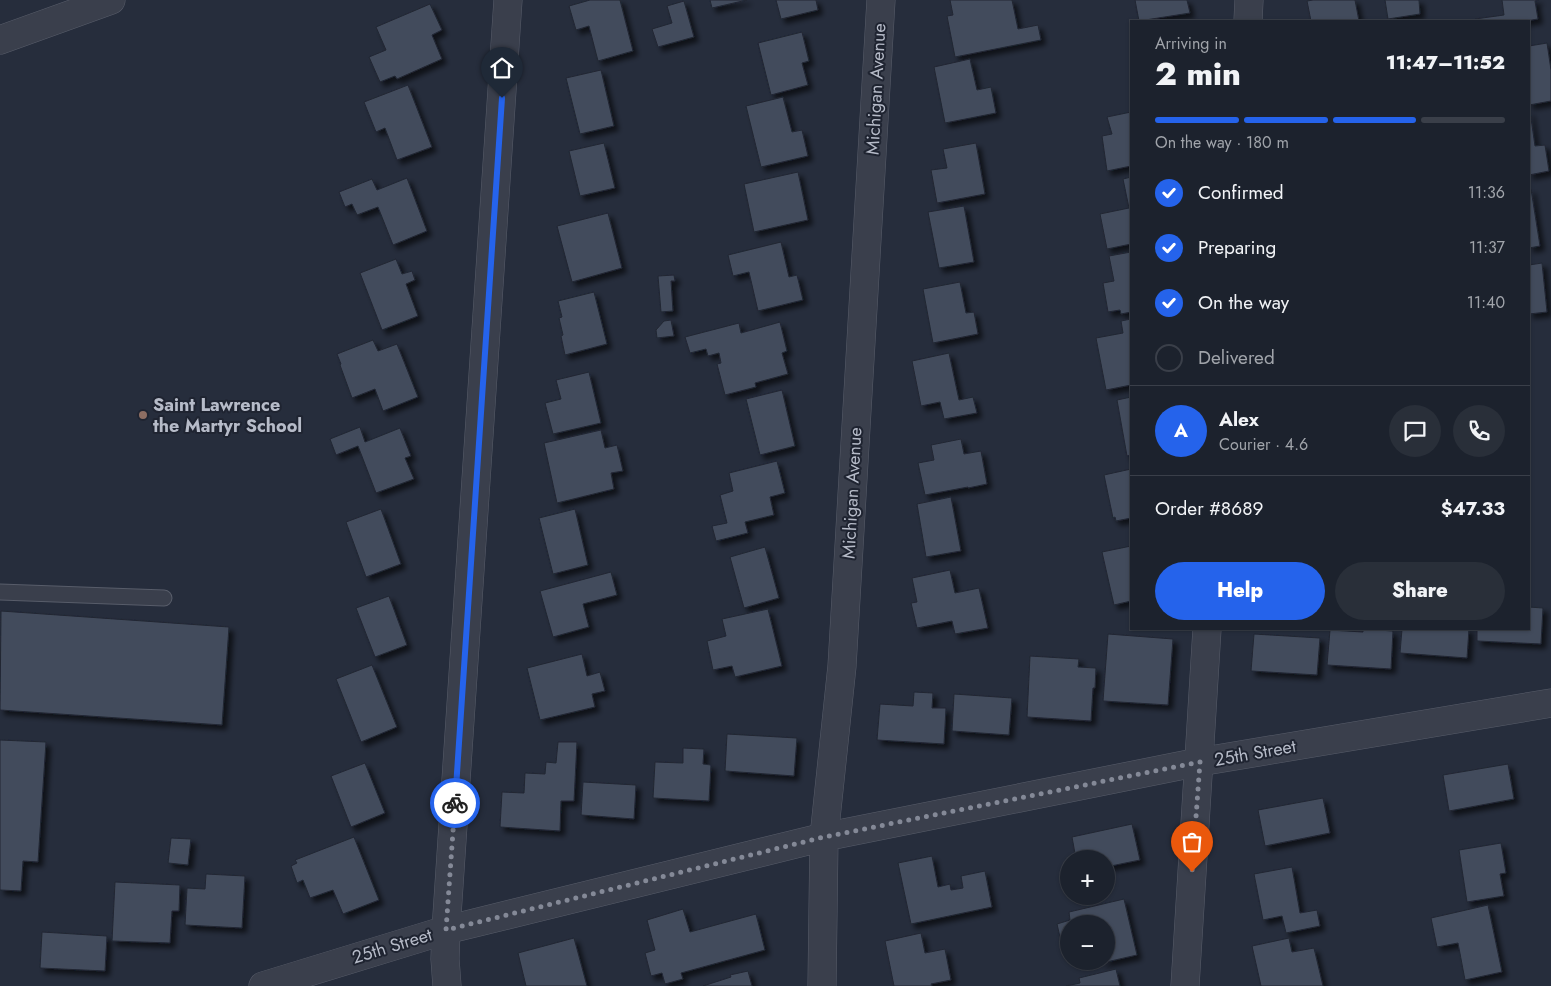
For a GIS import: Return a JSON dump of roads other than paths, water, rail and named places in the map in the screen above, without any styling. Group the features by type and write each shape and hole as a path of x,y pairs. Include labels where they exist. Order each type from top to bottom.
{"street":[{"path":"0,40 111,0"},
{"path":"447,986 444,959 508,0"},
{"name":"Michigan Avenue","path":"822,986 824,837 842,666 881,0"},
{"path":"1248,20 1249,0"},
{"path":"1185,986 1207,630"},
{"name":"25th Street","path":"263,986 446,930 824,837 1200,762 1551,703"}],"lane":[{"path":"0,592 164,598"}],"place":[{"name":"Saint Lawrence the Martyr School","path":"143,415"}]}
